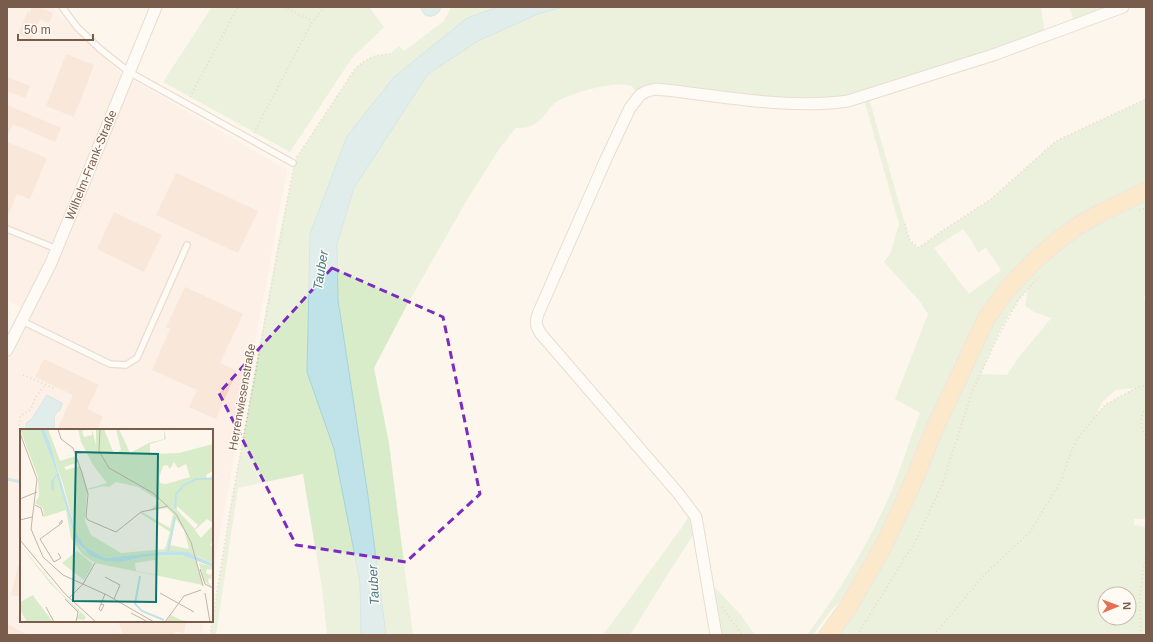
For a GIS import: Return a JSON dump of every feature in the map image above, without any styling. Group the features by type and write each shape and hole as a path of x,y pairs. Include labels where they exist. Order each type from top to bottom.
{"main road":[{"path":"828,635 849,606 885,543 914,480 934,430 986,319 1008,288 1035,260 1071,231 1102,212 1146,191"}],"street":[{"name":"Wilhelm-Frank-Straße","path":"7,350 51,263 156,7"},
{"path":"716,635 696,517 678,493 541,334 536,325 538,314 630,108 640,95 647,91 656,89 717,97 783,103 828,104 848,101 996,54 1123,7"}],"lane":[{"path":"62,7 77,27 100,49 129,72 292,163"},
{"path":"7,229 57,249"},
{"path":"22,321 110,364 126,365 136,358 187,244"}],"path":[{"path":"186,104 238,7"},
{"path":"284,7 312,22"},
{"path":"251,139 312,22 325,7"},
{"path":"292,163 355,70 367,59 378,55 390,54"},
{"path":"905,224 910,242 919,248 938,233 991,199 1056,141 1146,99"},
{"name":"Herrenwiesenstraße","path":"213,616 231,505 278,243 293,172 292,163"},
{"path":"1139,210 1146,208"},
{"path":"857,635 915,542 942,485 973,389 999,335 1018,300 1040,276"},
{"path":"23,375 56,389"},
{"path":"20,431 20,416 30,409 35,398 45,385"},
{"path":"934,635 983,576 1030,532 1062,479 1077,439 1105,405 1136,388 1146,385"},
{"path":"1146,408 1141,418 1146,440"},
{"path":"1141,635 1140,593 1146,554"},
{"path":"722,606 742,635"},
{"name":"Herrenwiesenstraße","path":"210,635 212,622"}],"highlighted area":[{"path":"332,268 443,317 480,494 406,562 296,545 219,393"}],"shaded area":[{"path":"7,7 52,7 118,71 287,170 213,571 213,429 20,429 20,622 204,622 201,635 7,635 7,336 21,308 7,300"}],"green space":[{"path":"212,7 369,7 384,27 352,58 290,152 163,82"},
{"path":"451,7 498,7 467,18 347,136 310,234 307,372 334,449 360,582 361,635 327,635 322,588 303,474 238,488 216,635 210,635 231,505 278,243 293,172 293,163 355,69 363,62 371,58 379,55 390,54 399,46 404,51 444,21"},
{"path":"563,7 1041,7 1045,35 868,95 910,241 919,248 991,199 1056,141 1146,99 1146,295 1144,297 1146,302 1146,518 1134,519 1134,525 1146,527 1146,635 828,635 848,596 832,609 813,635 807,635 843,583 874,528 892,490 920,413 895,399 928,314 921,303 884,262 890,254 899,224 863,96 828,104 675,91 640,95 631,86 616,85 594,88 573,94 554,104 535,124 528,127 516,128 499,149 467,200 407,305 374,368 389,443 413,635 386,635 368,496 338,300 337,244 354,188 428,74 478,41 538,14","holes":["963,229 978,253 986,248 1001,270 969,294 934,248","1028,289 1025,306 1034,312 1051,318 1018,358 1007,375 981,374 1013,308","1135,388 1105,405 1096,415 1103,401 1116,390"]},
{"path":"1069,7 1123,7 1075,24"},
{"path":"691,509 698,528 630,635 603,635 685,523"},
{"path":"707,579 741,615 755,635 716,635"}],"water":[{"path":"420,7 441,7 437,14 430,16 425,15"},
{"name":"Tauber","path":"498,7 563,7 538,14 478,41 428,74 354,188 337,244 338,300 368,496 386,635 361,635 360,582 334,449 307,372 310,234 347,136 394,77 467,18"},
{"path":"47,395 62,403 60,410 54,416 53,429 26,429 26,423 32,419"}],"building":[{"path":"32,7 38,7 53,13 49,23 40,19 31,40 18,34 28,11 30,12"},
{"path":"66,54 94,65 74,117 46,106"},
{"path":"7,77 30,86 25,98 7,91"},
{"path":"7,105 61,128 55,142 13,124 7,137"},
{"path":"7,142 47,158 30,199 17,194 7,218"},
{"path":"176,173 258,211 238,253 156,215"},
{"path":"114,212 162,235 144,272 97,249"},
{"path":"185,287 243,314 220,363 237,371 216,419 189,407 197,390 152,370 170,329 166,327"},
{"path":"44,359 99,385 87,409 103,417 97,429 57,429 73,395 35,377"},
{"path":"18,566 20,566 20,597 11,595"},
{"path":"118,622 186,622 184,633 175,631 174,635 123,635"},
{"path":"7,624 28,635 7,635"}],"waterway":[{"path":"7,479 20,482"}]}
